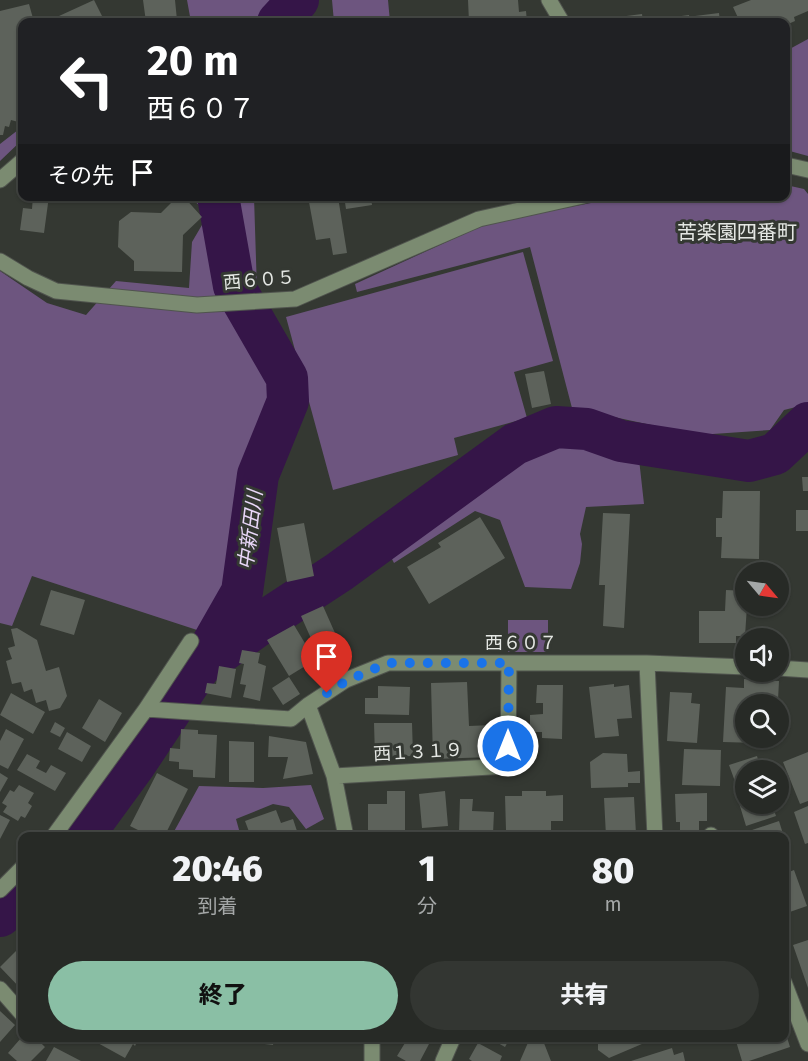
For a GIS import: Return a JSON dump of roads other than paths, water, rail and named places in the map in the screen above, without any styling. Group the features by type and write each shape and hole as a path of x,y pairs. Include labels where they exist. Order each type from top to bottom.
{"street":[{"path":"550,0 560,18"},
{"path":"0,180 18,164"},
{"path":"790,166 808,170"},
{"name":"西６０５","path":"0,261 27,278 56,291 197,304 295,299 479,219 560,201"},
{"path":"57,832 151,709 191,641"},
{"name":"西６０７","path":"151,709 291,719 308,705 346,681 388,663 647,663 735,667"},
{"name":"西１３１９","path":"334,776 508,766 509,663"},
{"path":"647,663 655,832"},
{"path":"789,669 808,670"},
{"path":"308,705 334,776 345,832"},
{"path":"0,890 18,872"},
{"path":"0,989 18,1009"},
{"path":"789,995 808,1044"},
{"path":"372,1042 372,1061"},
{"path":"442,1061 451,1042"}],"waterway":[{"name":"中新田川","path":"282,18 298,0"},
{"name":"中新田川","path":"86,832 136,763 197,671 242,592 258,475 288,401 287,378 234,286 219,201"},
{"path":"209,661 339,572 515,444 556,427 587,429 621,441 749,461 775,454 808,423"},
{"name":"中新田川","path":"0,916 18,900"}],"district":[{"name":"苦楽園四番町","path":"737,232"}]}
